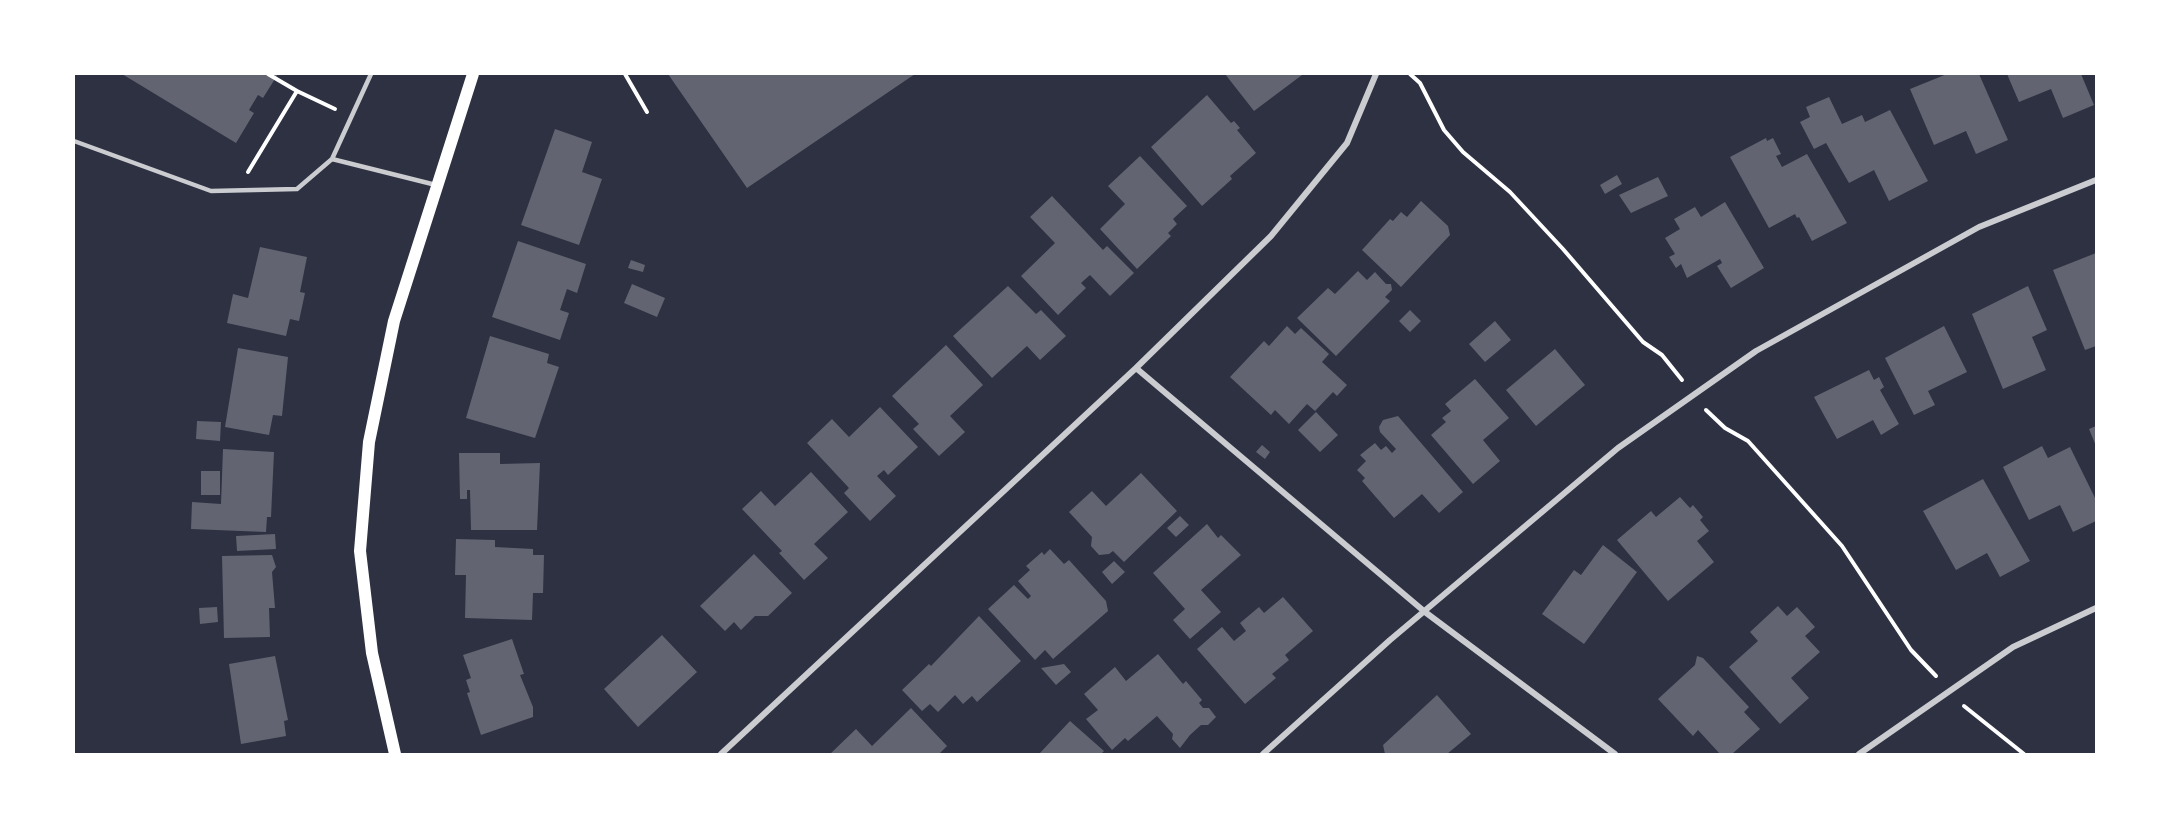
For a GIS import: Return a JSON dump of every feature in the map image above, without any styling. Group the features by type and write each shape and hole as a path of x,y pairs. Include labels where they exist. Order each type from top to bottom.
{"main road":[{"path":"395,754 372,653 360,551 371,431 394,321 473,74"}],"street":[{"path":"721,754 1136,368 1271,236 1347,142 1376,74"},
{"path":"1263,754 1618,448 1756,351 1979,227 2097,180"},
{"path":"1136,368 1425,612 1615,754"},
{"path":"1859,754 2013,646 2097,608"}],"lane":[{"path":"74,141 211,191 297,189 332,159 371,74"},
{"path":"332,159 436,185"}],"path":[{"path":"268,74 351,117"},
{"path":"625,74 647,112"},
{"path":"237,190 297,90"},
{"path":"1973,716 2024,754"}],"building":[{"path":"122,74 278,74 263,98 258,95 249,110 254,113 236,143"},
{"path":"668,74 915,74 747,188"},
{"path":"1225,74 1301,74 1302,75 1254,111"},
{"path":"1947,74 1979,74 2008,140 1976,154 1966,131 1934,145 1910,89"},
{"path":"2007,74 2081,74 2094,105 2063,118 2051,89 2019,102"},
{"path":"1207,95 1231,123 1234,121 1240,128 1237,130 1256,153 1202,206 1151,147"},
{"path":"1829,97 1842,124 1862,115 1865,122 1890,110 1928,181 1889,201 1874,170 1849,183 1826,143 1814,149 1800,122 1810,117 1806,107"},
{"path":"555,129 592,142 582,172 602,179 579,245 521,225"},
{"path":"1766,138 1767,141 1773,138 1781,154 1776,156 1782,167 1807,154 1847,223 1812,241 1795,214 1769,228 1730,157"},
{"path":"1140,156 1187,206 1173,219 1177,224 1168,233 1171,236 1137,269 1100,229 1125,204 1108,186"},
{"path":"1617,175 1622,184 1605,194 1600,185"},
{"path":"1658,177 1668,196 1631,213 1619,195"},
{"path":"1052,196 1103,250 1107,246 1134,273 1110,296 1090,275 1081,283 1086,288 1058,315 1021,276 1055,243 1030,217"},
{"path":"1421,201 1448,226 1450,235 1401,287 1362,250 1390,219 1393,221 1401,212 1407,217"},
{"path":"1725,202 1764,268 1731,288 1717,266 1722,263 1720,259 1687,278 1681,264 1676,268 1669,257 1675,254 1665,238 1680,229 1674,219 1695,207 1701,217"},
{"path":"518,241 586,264 577,293 567,289 560,310 569,313 560,340 492,317"},
{"path":"260,247 307,257 300,292 305,293 299,321 290,319 286,336 227,323 233,294 248,298"},
{"path":"2096,253 2096,346 2085,350 2053,270"},
{"path":"631,260 645,265 643,272 628,268"},
{"path":"1358,271 1367,280 1375,272 1386,284 1391,284 1392,290 1385,297 1390,301 1336,356 1297,318 1328,288 1335,294"},
{"path":"632,284 665,298 657,317 624,303"},
{"path":"1008,286 1036,314 1041,310 1066,336 1040,360 1027,346 992,378 953,336"},
{"path":"2028,286 2047,330 2032,337 2046,370 2003,389 1972,314"},
{"path":"1410,310 1421,321 1410,332 1399,321"},
{"path":"1495,321 1511,340 1485,362 1469,344"},
{"path":"1287,326 1295,334 1301,328 1329,354 1322,362 1347,385 1337,396 1333,392 1315,411 1307,404 1289,424 1275,410 1271,415 1230,377 1264,341 1269,346"},
{"path":"1944,326 1967,372 1928,391 1935,405 1914,415 1885,358"},
{"path":"490,336 549,354 547,363 559,367 535,438 466,418"},
{"path":"946,345 983,385 950,416 965,432 939,456 913,429 919,424 892,396"},
{"path":"238,348 288,357 282,416 273,415 269,435 225,427"},
{"path":"1555,349 1585,385 1536,426 1506,390"},
{"path":"1869,370 1874,380 1879,377 1884,387 1880,390 1899,424 1881,435 1873,420 1837,439 1814,397"},
{"path":"1475,379 1509,418 1483,440 1500,461 1473,484 1431,435 1446,422 1442,418 1451,411 1445,404"},
{"path":"880,407 918,447 888,475 884,470 877,476 896,496 870,521 844,493 849,488 807,443 832,419 849,437"},
{"path":"1316,412 1338,435 1320,452 1298,430"},
{"path":"1398,416 1463,492 1439,513 1422,494 1394,518 1362,481 1365,478 1357,470 1366,461 1360,455 1375,443 1381,450 1386,446 1392,453 1396,449 1380,432 1379,427 1383,420"},
{"path":"197,421 221,422 220,441 196,439"},
{"path":"2096,426 2096,446 2089,429"},
{"path":"1262,445 1270,452 1265,459 1256,452"},
{"path":"2042,446 2048,458 2070,447 2096,500 2096,521 2073,532 2060,505 2029,520 2003,467"},
{"path":"223,449 274,452 271,517 267,517 266,532 191,529 192,502 221,504"},
{"path":"459,453 500,453 500,464 540,463 537,530 471,530 470,490 467,490 467,499 460,499"},
{"path":"201,471 220,471 220,495 201,495"},
{"path":"811,472 848,512 814,544 828,558 804,580 779,553 782,551 742,509 761,491 775,506"},
{"path":"1141,473 1177,511 1124,562 1113,551 1099,555 1091,546 1092,537 1069,512 1092,491 1106,506"},
{"path":"1983,479 2030,561 2000,577 1987,553 1956,570 1923,511"},
{"path":"1680,497 1690,508 1693,505 1703,517 1700,520 1709,531 1697,541 1714,562 1668,601 1617,540 1651,511 1656,517"},
{"path":"1180,516 1189,525 1176,537 1167,528"},
{"path":"1207,524 1218,538 1221,535 1241,555 1201,590 1221,612 1190,639 1173,620 1185,609 1153,573"},
{"path":"275,534 276,549 237,551 236,536"},
{"path":"456,539 495,540 495,547 533,549 533,555 544,555 543,593 533,593 532,620 465,618 466,575 455,575"},
{"path":"1603,545 1637,572 1584,644 1542,614 1574,570 1581,575"},
{"path":"1050,549 1064,564 1069,560 1106,601 1108,611 1053,659 1045,650 1035,660 988,609 1014,585 1028,599 1031,596 1018,581 1030,570 1026,566 1042,552 1044,555"},
{"path":"754,554 792,593 768,616 755,616 741,630 734,622 725,631 700,606"},
{"path":"272,555 276,567 272,572 275,608 269,608 270,637 224,638 222,556"},
{"path":"1114,561 1125,572 1112,584 1102,572"},
{"path":"1283,597 1313,631 1285,655 1289,660 1272,674 1276,678 1245,704 1197,649 1222,627 1234,641 1246,631 1240,623 1259,607 1264,613"},
{"path":"1778,606 1787,616 1797,607 1815,627 1805,636 1820,652 1791,678 1809,698 1780,724 1729,667 1758,641 1750,632"},
{"path":"217,607 218,622 200,624 199,608"},
{"path":"979,616 1021,661 977,702 972,696 963,704 955,695 938,712 930,704 922,711 902,690 929,664 931,666"},
{"path":"662,635 697,672 638,727 604,689"},
{"path":"512,639 524,674 520,675 533,707 533,717 481,735 467,693 470,692 466,680 471,678 463,655"},
{"path":"1158,654 1183,684 1186,681 1202,700 1199,703 1203,708 1209,708 1216,717 1208,725 1201,725 1180,748 1172,739 1173,734 1157,716 1128,741 1125,738 1112,750 1086,719 1098,710 1084,694 1115,667 1126,681"},
{"path":"275,656 288,720 284,721 286,736 241,744 229,664"},
{"path":"1697,656 1703,658 1749,707 1744,712 1760,729 1732,754 1720,754 1698,730 1693,736 1658,699 1695,665"},
{"path":"1064,664 1071,672 1056,685 1041,668"},
{"path":"1437,695 1471,734 1447,754 1385,754 1383,745"},
{"path":"911,708 947,746 939,754 830,754 856,729 872,746"},
{"path":"1070,721 1104,751 1101,754 1039,754"}]}
